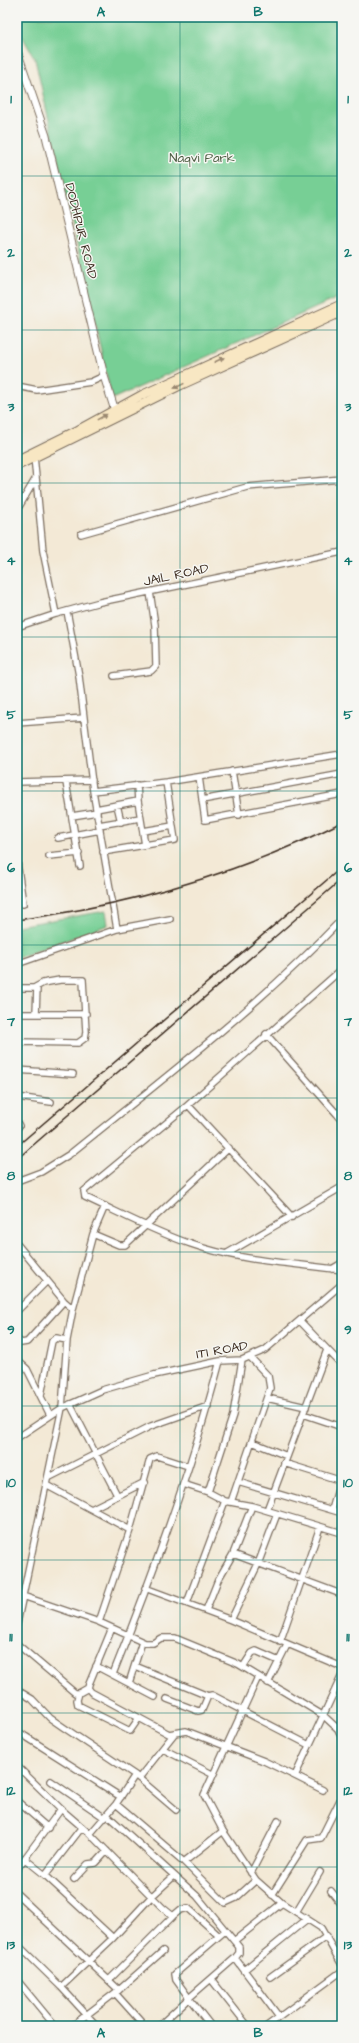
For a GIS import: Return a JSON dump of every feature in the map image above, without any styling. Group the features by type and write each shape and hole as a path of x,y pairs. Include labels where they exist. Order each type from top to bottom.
{"main road":[{"path":"116,414 142,395 342,304"},
{"path":"17,466 34,455 116,414 342,312"},
{"path":"17,460 34,455"}],"street":[{"name":"DODHPUR ROAD","path":"17,51 46,136 104,376 116,414"},
{"path":"17,386 37,390 91,382 104,376"},
{"path":"34,455 43,551 56,614"},
{"path":"17,510 36,477"},
{"path":"81,534 247,487 342,480"},
{"name":"JAIL ROAD","path":"17,627 67,611 342,552"},
{"path":"114,676 151,670 156,666 155,625 150,592"},
{"path":"67,611 84,718 93,791 117,929"},
{"path":"17,723 84,718"},
{"path":"93,791 166,782 342,754"},
{"path":"232,771 239,815"},
{"path":"202,800 236,795 342,774"},
{"path":"199,777 206,820 239,815 342,794"},
{"path":"17,782 66,782 92,780"},
{"path":"66,782 76,834 80,866"},
{"path":"103,852 175,840 166,782"},
{"path":"137,785 140,818 145,846"},
{"path":"72,816 138,801"},
{"path":"118,805 120,822"},
{"path":"58,838 140,818"},
{"path":"143,831 173,826"},
{"path":"49,856 79,853"},
{"path":"17,861 23,904"},
{"path":"17,964 117,929 170,919"},
{"path":"17,1181 41,1172 70,1154 263,996 342,919"},
{"path":"342,969 266,1034 188,1105 84,1191 85,1197 146,1226 191,1244 226,1254 342,1270"},
{"path":"17,988 36,987 43,983 60,980 83,980 86,1014 86,1032 82,1042 19,1042 17,1059"},
{"path":"36,987 36,1014"},
{"path":"17,1014 86,1014"},
{"path":"266,1034 342,1120"},
{"path":"17,1070 73,1074"},
{"path":"17,1096 51,1102"},
{"path":"188,1105 292,1217"},
{"path":"337,1114 342,1109"},
{"path":"17,1122 19,1126 17,1128"},
{"path":"93,1234 122,1245 128,1243 229,1148"},
{"path":"226,1254 342,1187"},
{"path":"17,1624 20,1595 48,1478 62,1408 67,1340 73,1309 93,1234 105,1206"},
{"path":"18,1249 64,1301 73,1309"},
{"path":"332,1269 342,1263"},
{"path":"17,1312 47,1281"},
{"name":"ITI ROAD","path":"62,1408 102,1390 128,1382 220,1361 251,1358 265,1350 342,1284"},
{"path":"17,1339 21,1343 26,1342 64,1301"},
{"path":"300,1321 342,1365"},
{"path":"41,1395 52,1341 56,1338 67,1340"},
{"path":"267,1510 327,1350"},
{"path":"231,1502 270,1388 268,1376 251,1358"},
{"path":"17,1360 27,1369 50,1415"},
{"path":"208,1492 233,1415 242,1360"},
{"path":"113,1674 129,1635 183,1484 208,1406 220,1361"},
{"path":"267,1398 306,1407"},
{"path":"70,1404 117,1495"},
{"path":"48,1478 151,1426 208,1406"},
{"path":"17,1438 62,1408"},
{"path":"303,1414 342,1427"},
{"path":"252,1442 287,1456"},
{"path":"99,1622 130,1530 145,1482 150,1459 153,1456 188,1466"},
{"path":"284,1463 341,1479 332,1510"},
{"path":"92,1509 145,1482"},
{"path":"238,1482 342,1513"},
{"path":"183,1484 208,1492 225,1501 267,1510 342,1533"},
{"path":"46,1485 130,1530"},
{"path":"187,1603 225,1501"},
{"path":"206,1610 218,1580 233,1554 252,1506"},
{"path":"231,1620 258,1564 278,1514"},
{"path":"280,1642 320,1527"},
{"path":"233,1554 301,1579 342,1592"},
{"path":"145,1588 231,1620 342,1668"},
{"path":"20,1595 99,1622 142,1642 149,1644 161,1638 175,1638 243,1667 324,1716 338,1729 342,1737"},
{"path":"112,1628 88,1688 79,1693 77,1700 78,1705 130,1731 139,1718"},
{"path":"129,1683 142,1642"},
{"path":"17,1644 66,1686 79,1693"},
{"path":"268,1683 288,1645"},
{"path":"243,1667 252,1653 256,1651 279,1661"},
{"path":"96,1666 155,1697"},
{"path":"135,1666 208,1696 212,1695 310,1745"},
{"path":"295,1776 342,1675"},
{"path":"258,1677 204,1794 223,1831 251,1874 282,1903 321,1928 342,1965"},
{"path":"88,1688 91,1692 165,1733 174,1734 186,1731 226,1745 323,1790"},
{"path":"17,1690 32,1699 50,1718 137,1776 176,1810"},
{"path":"167,1699 198,1711 202,1710 208,1696"},
{"path":"338,1729 342,1722"},
{"path":"17,1731 121,1797"},
{"path":"90,1834 116,1804 137,1776 163,1749 174,1734"},
{"path":"163,1749 212,1774"},
{"path":"17,1766 90,1834 151,1897 173,1916"},
{"path":"52,1781 106,1816 197,1896 240,1950 235,1958 159,2026"},
{"path":"272,1895 307,1840 312,1838 318,1840 321,1838 342,1796"},
{"path":"17,1801 48,1828"},
{"path":"116,1804 184,1862 225,1902 236,1898 256,1880"},
{"path":"17,1869 62,1809"},
{"path":"251,1874 278,1821"},
{"path":"45,1875 82,1827"},
{"path":"184,1862 223,1831"},
{"path":"74,1879 88,1864 96,1863 107,1851"},
{"path":"25,1859 45,1875 114,1938"},
{"path":"296,1912 320,1872"},
{"path":"61,1987 114,1938 151,1897 174,1876"},
{"path":"331,1891 342,1905"},
{"path":"17,1894 109,1980 140,2022"},
{"path":"234,1941 282,1903"},
{"path":"109,1980 180,1910 188,1908 219,1936"},
{"path":"244,1970 307,1919"},
{"path":"211,2026 176,1980 175,1974 225,1931"},
{"path":"270,1977 326,1936"},
{"path":"17,1944 61,1987 97,2026"},
{"path":"72,2026 86,2013 117,1991 163,1951"},
{"path":"235,1958 279,2017"},
{"path":"267,2026 342,1971"},
{"path":"211,1979 248,2026"},
{"path":"17,1980 55,2026"}],"green space":[{"name":"Naqvi Park","path":"17,17 342,17 342,296 112,399 35,59 17,27"},
{"path":"106,911 108,925 17,958 17,926"}],"railway":[{"path":"17,920 101,906 184,884 264,857 342,822"},
{"path":"17,1146 342,867"},
{"path":"17,1159 342,879"}]}
